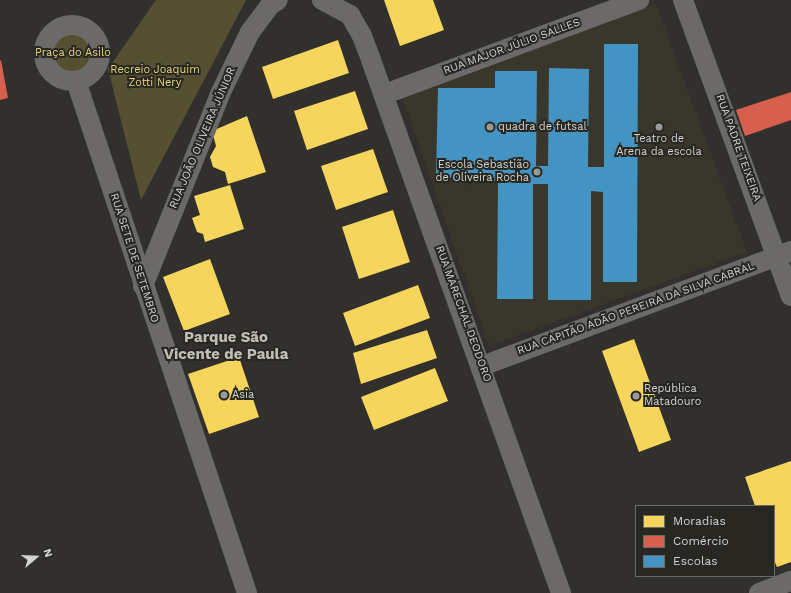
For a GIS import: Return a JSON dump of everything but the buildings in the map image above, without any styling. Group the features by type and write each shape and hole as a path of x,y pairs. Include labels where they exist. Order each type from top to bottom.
{"street":[{"name":"RUA JOÃO OLIVEIRA JÚNIOR","path":"143,286 220,94 250,32 270,5 278,0"},
{"name":"RUA MARECHAL DEODORO","path":"322,0 350,15 362,36 385,94 561,593"},
{"name":"RUA MAJOR JÚLIO SALLES","path":"385,94 639,0"},
{"name":"RUA PADRE TEIXEIRA","path":"683,0 784,254 791,296"},
{"name":"RUA SETE DE SETEMBRO","path":"76,81 143,286 247,593"},
{"name":"RUA CAPITÃO ADÃO PEREIRA DA SILVA CABRAL","path":"482,366 784,254"},
{"path":"759,593 791,581"}],"shaded area":[{"path":"656,4 747,252 489,346 402,97"}],"green space":[{"name":"Recreio Joaquim Zotti Nery","path":"156,0 246,0 141,200 108,69"},
{"name":"Praça do Asilo","path":"73,29 82,31 90,36 95,44 97,53 95,62 90,70 82,75 73,77 64,75 56,70 51,62 49,53 51,44 56,36 64,31"}],"place":[{"name":"quadra de futsal","path":"490,127"},
{"name":"Teatro de Arena da escola","path":"659,127"},
{"name":"Escola Sebastião de Oliveira Rocha","path":"537,172"},
{"name":"Asia","path":"224,395"},
{"name":"República Matadouro","path":"636,396"}],"district":[{"name":"Parque São Vicente de Paula","path":"226,346"}]}
